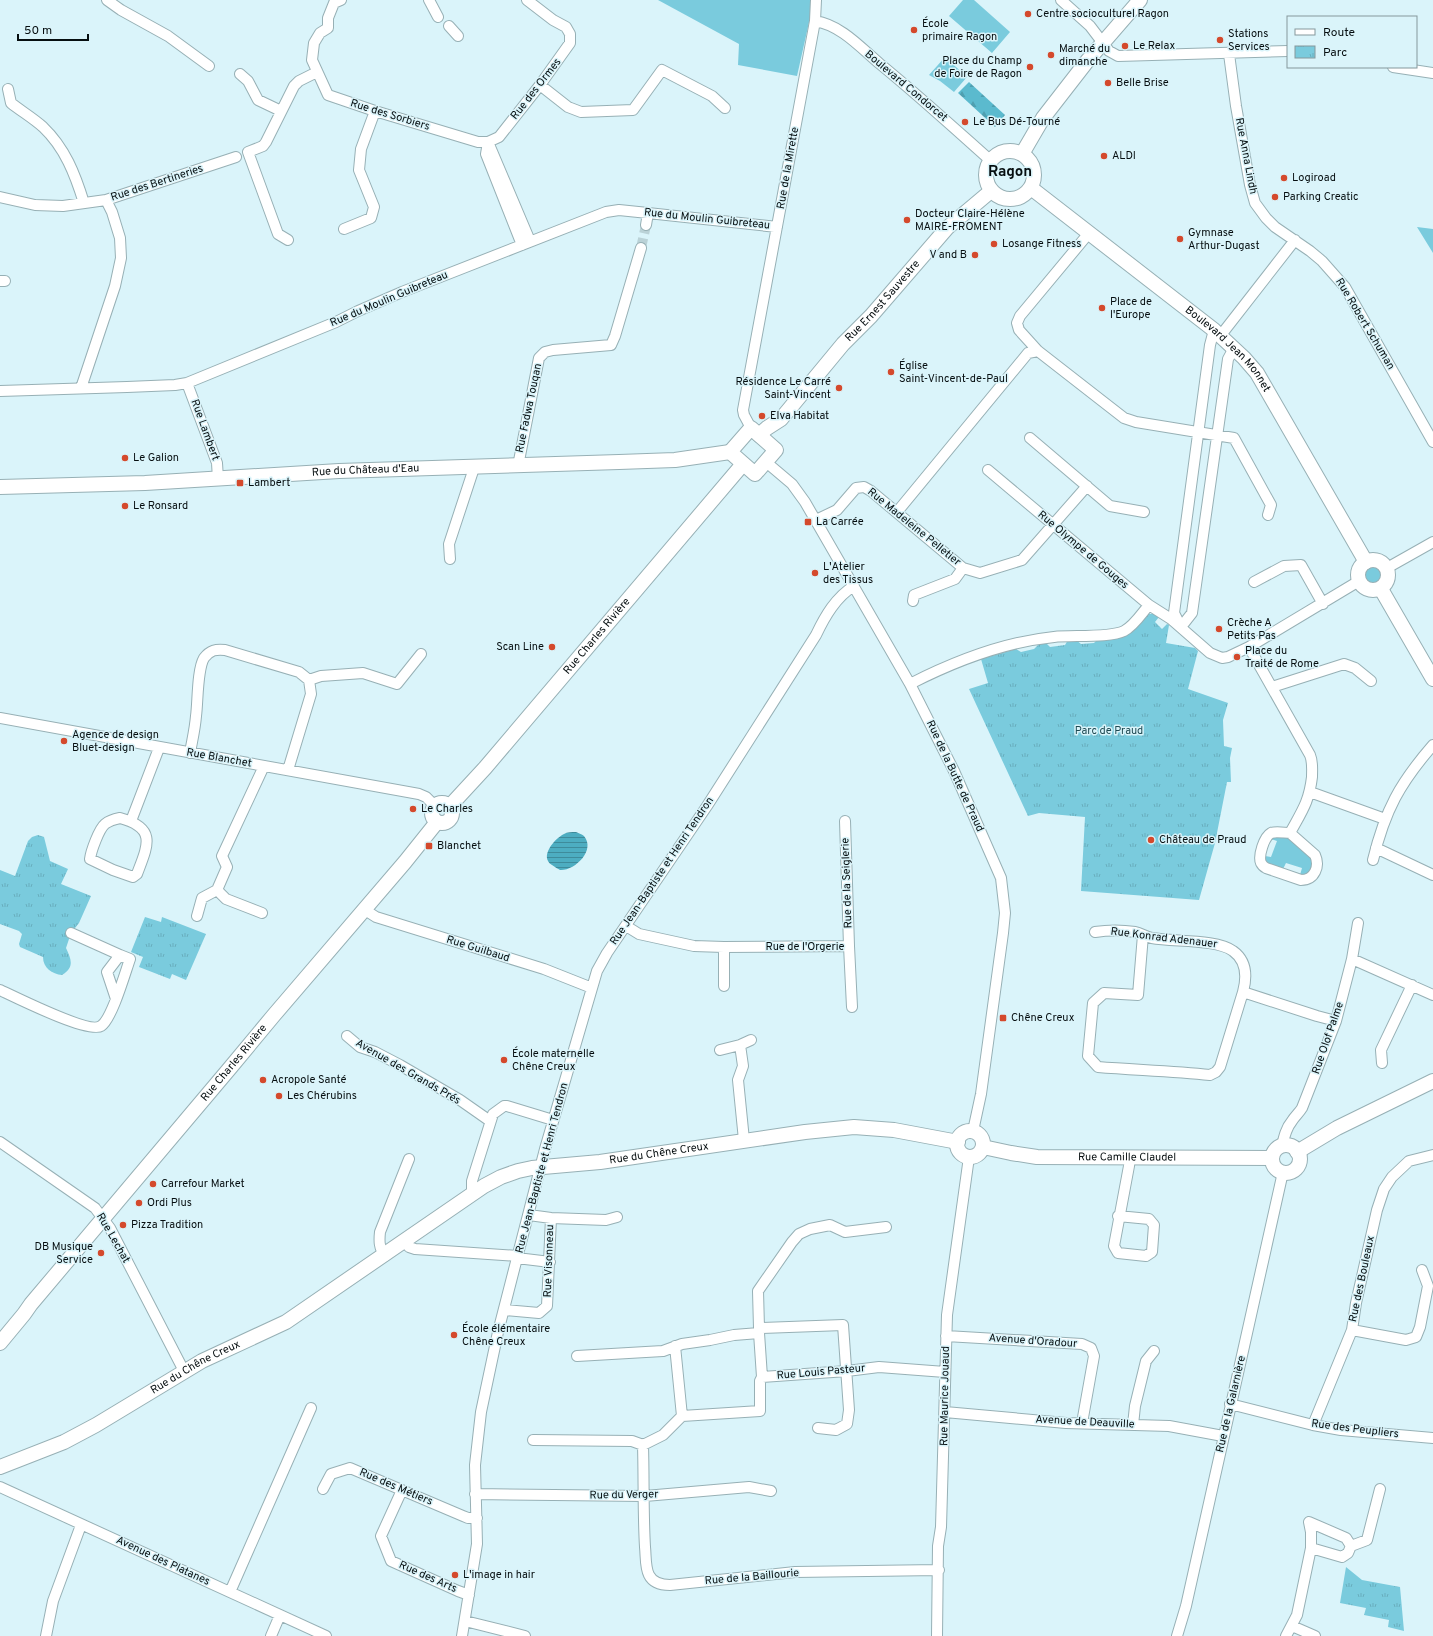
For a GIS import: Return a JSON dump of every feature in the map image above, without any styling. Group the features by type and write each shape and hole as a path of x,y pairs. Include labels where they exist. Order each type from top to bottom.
{"street":[{"path":"107,0 121,10 168,36 209,66"},
{"name":"Rue des Sorbiers","path":"341,0 334,3 328,18 328,28 320,33 314,43 312,60 328,95 375,111 478,142 488,142"},
{"path":"429,0 438,17"},
{"name":"Rue des Ormes","path":"488,142 499,136 540,86 567,48 571,37 569,29 563,24 553,20 527,0"},
{"name":"Rue de la Mirette","path":"755,432 744,415 743,410 815,21 816,0"},
{"path":"1061,0 1090,26 1109,51 1118,56 1229,54 1287,51"},
{"path":"1022,154 1043,118 1103,42 1140,0"},
{"name":"Boulevard Condorcet","path":"815,21 822,22 838,29 991,160"},
{"path":"449,26 458,36"},
{"name":"Rue Anna Lindh","path":"1229,54 1236,106 1253,196 1258,208 1266,218 1275,227 1295,240"},
{"path":"1400,68 1433,73"},
{"path":"540,86 568,108 581,112 633,110 662,70 712,96 725,108"},
{"path":"288,240 278,234 248,152 263,146 266,142 294,86 299,81 317,72"},
{"path":"240,74 248,82 258,100 281,111"},
{"path":"8,89 11,102 42,127 62,149 71,165 84,203"},
{"path":"344,229 371,218 374,207 359,170 362,149 375,111"},
{"path":"488,142 526,243"},
{"path":"1002,152 1015,152 1022,154 1027,158 1034,169 1034,182 1031,188 1021,197 1008,200 996,195 991,191 986,179 988,166 991,160 1002,152"},
{"name":"Rue des Bertineries","path":"81,388 115,286 121,258 120,238 112,212 106,200 236,157"},
{"name":"Boulevard Jean Monnet","path":"1031,188 1217,332 1257,373 1366,562"},
{"name":"Rue Ernest Sauvestre","path":"766,462 776,450 770,445 781,419 842,344 871,316 947,228 991,191"},
{"path":"0,197 35,205 63,206 106,200"},
{"name":"Rue du Moulin Guibreteau","path":"0,391 162,386 187,383 336,322 402,292 606,212 618,210 648,212 777,227"},
{"path":"646,225 648,212"},
{"path":"1089,233 1018,320 1017,326 1019,330 1038,351 1124,418 1136,422 1234,438 1271,505 1268,515"},
{"path":"1234,348 1228,359 1192,613 1181,627 1174,613 1210,345 1217,332 1295,240"},
{"name":"Rue Robert Schuman","path":"1295,240 1322,261 1345,287 1433,442"},
{"name":"Rue Fadwa Touqan","path":"518,466 539,358 545,352 553,350 610,345 615,336 641,248"},
{"path":"896,512 1028,352 1038,351"},
{"name":"Rue Lambert","path":"187,383 217,463 218,479"},
{"name":"Rue Ernest Sauvestre","path":"730,452 755,432 766,428 781,419"},
{"path":"755,432 770,445"},
{"path":"1030,438 1110,506 1144,512"},
{"path":"730,452 755,474 766,462"},
{"name":"Rue du Château d'Eau","path":"0,487 138,484 339,471 474,468 675,460 730,452"},
{"name":"Rue de la Butte de Praud","path":"766,462 792,484 805,502 910,684 954,771 1001,878 1004,893 1005,913 1003,933 981,1094 973,1132"},
{"name":"Rue Charles Rivière","path":"0,1343 274,1014 364,910 437,822 446,822 450,818 452,812 442,806 489,762 743,464"},
{"path":"450,559 449,544 474,468"},
{"name":"Rue Olympe de Gouges","path":"988,470 1149,605 1181,627 1203,648 1215,656 1222,658 1228,657 1249,647 1354,584 1360,583"},
{"name":"Rue Madeleine Pelletier","path":"816,520 837,510 856,488 867,488 963,568 980,573 1022,560 1087,486"},
{"path":"1186,528 1204,531"},
{"path":"1387,568 1433,542"},
{"path":"1377,560 1387,568 1388,580 1381,589 1369,590 1360,583 1358,572 1361,565 1366,562 1377,560"},
{"path":"1254,582 1284,566 1301,565 1322,604"},
{"path":"913,601 914,595 955,579 963,568"},
{"name":"Rue Jean-Baptiste et Henri Tendron","path":"462,1636 477,1544 475,1465 481,1412 504,1310 553,1120 577,1043 597,971 707,806 812,642 827,615 840,597 854,586"},
{"path":"1381,589 1433,679"},
{"path":"910,684 974,655 1015,644 1054,637 1119,633 1129,627 1149,605"},
{"path":"1249,647 1310,755 1312,767 1310,792 1306,804 1290,833"},
{"path":"190,753 203,660 208,653 215,649 225,650 299,672 309,680 311,694 288,770"},
{"path":"309,680 321,676 363,673 397,684 421,654"},
{"path":"1272,687 1344,664 1355,668 1371,681"},
{"name":"Rue Blanchet","path":"0,718 419,794 442,806"},
{"path":"1374,860 1385,818 1407,776 1433,744"},
{"path":"131,821 159,748"},
{"path":"197,916 202,898 217,890 227,867 222,856 264,766"},
{"path":"1310,792 1385,818"},
{"path":"120,818 131,821 139,825 146,836 148,844 137,874 133,877 113,870 90,859 96,840 105,824 113,819 120,818"},
{"name":"Rue de la Seiglerie","path":"845,821 849,946"},
{"path":"1275,832 1290,833 1315,855 1317,860 1314,874 1305,880 1266,868 1262,864 1260,858 1267,837 1275,832"},
{"path":"1376,848 1433,874"},
{"path":"217,890 226,899 262,912"},
{"name":"Rue Guilbaud","path":"364,910 376,916 544,969 592,988"},
{"name":"Rue Olof Palme","path":"1282,1146 1285,1132 1291,1121 1298,1115 1302,1108 1336,1021 1352,959 1358,923"},
{"name":"Rue de l'Orgerie","path":"626,926 639,934 694,946 849,946 852,1007"},
{"name":"Rue Konrad Adenauer","path":"1095,932 1110,930 1136,932 1151,938 1221,945 1232,950 1242,961 1245,967 1246,982 1220,1067 1216,1072 1210,1075 1168,1070 1132,1070 1098,1067 1088,1056 1093,1003 1104,993 1138,995 1143,935"},
{"path":"0,990 76,1024 97,1028 102,1026 116,999 130,959 70,933"},
{"path":"724,947 724,986"},
{"path":"116,999 107,972 120,954"},
{"path":"1352,959 1433,995"},
{"path":"1382,1063 1381,1050 1412,985"},
{"path":"1243,992 1336,1021"},
{"name":"Avenue des Grands Prés","path":"347,1036 360,1047 375,1052 394,1062 460,1100 490,1121"},
{"path":"720,1050 740,1045 751,1040"},
{"path":"740,1045 743,1066 738,1080 744,1140"},
{"path":"1297,1152 1337,1128 1433,1081"},
{"path":"472,1194 472,1180 493,1114 504,1106 553,1120"},
{"name":"Rue du Chêne Creux","path":"0,1467 64,1442 96,1425 202,1361 286,1322 385,1256 404,1241 489,1182 518,1171 542,1166 600,1162 744,1140 854,1126 894,1130 958,1142"},
{"path":"973,1132 982,1138 983,1147 977,1155 969,1157 960,1152 958,1142 964,1133 973,1132"},
{"name":"Rue Lechat","path":"0,1142 95,1208 110,1228 184,1371"},
{"path":"1282,1146 1292,1147 1297,1152 1299,1158 1297,1166 1291,1171 1283,1172 1275,1167 1272,1158 1275,1151 1282,1146"},
{"name":"Rue Camille Claudel","path":"983,1147 1037,1157 1272,1158"},
{"name":"Rue des Bouleaux","path":"1313,1425 1352,1330 1356,1303 1377,1210 1384,1189 1392,1177 1409,1161 1433,1155"},
{"name":"Rue Maurice Jouaud","path":"938,1636 938,1546 941,1527 946,1336 949,1298 969,1157"},
{"path":"1118,1216 1149,1219 1154,1225 1152,1252 1146,1256 1118,1253 1114,1246 1118,1216 1130,1158"},
{"path":"385,1256 381,1251 379,1244 380,1232 409,1159"},
{"name":"Rue de la Galarnière","path":"1178,1636 1283,1172"},
{"path":"529,1215 551,1218 606,1220 616,1217"},
{"name":"Rue Visonneau","path":"504,1310 539,1313 547,1306 551,1218"},
{"path":"762,1377 758,1291 792,1242 799,1234 810,1229 830,1225 845,1232 886,1228"},
{"path":"404,1241 409,1247 415,1250 518,1257 550,1262"},
{"path":"1352,1330 1406,1340 1416,1337 1420,1327 1428,1286 1422,1270"},
{"name":"Rue Charles Rivière","path":"0,1331 20,1310 31,1304"},
{"path":"577,1356 663,1351 682,1344 759,1331 843,1325 849,1410 847,1424 836,1430 818,1428"},
{"name":"Avenue d'Oradour","path":"946,1336 1082,1344 1091,1348 1094,1356 1082,1423"},
{"path":"533,1440 632,1441 643,1445 663,1435 682,1416 675,1346"},
{"path":"1134,1425 1135,1406 1146,1361 1154,1351"},
{"name":"Rue Louis Pasteur","path":"682,1416 760,1411 760,1381 762,1377 847,1371 879,1367 945,1372"},
{"name":"Rue des Peupliers","path":"1230,1404 1313,1425 1340,1430 1433,1438"},
{"path":"230,1592 310,1408"},
{"name":"Avenue de Deauville","path":"945,1412 1082,1423 1169,1426 1223,1436"},
{"path":"643,1445 645,1496"},
{"name":"Rue des Métiers","path":"323,1489 331,1474 350,1468 468,1518 477,1518"},
{"name":"Avenue des Platanes","path":"0,1487 326,1636"},
{"name":"Rue du Verger","path":"475,1494 645,1496 749,1487 771,1492"},
{"path":"1311,1548 1342,1557 1348,1553 1351,1546 1367,1540 1380,1488"},
{"name":"Rue des Arts","path":"402,1490 381,1536 392,1561 458,1592 469,1595"},
{"name":"Rue de la Baillourie","path":"645,1496 643,1512 647,1568 651,1578 659,1584 670,1585 795,1572 939,1570"},
{"path":"1286,1636 1297,1614 1311,1548 1311,1532 1309,1522 1346,1538 1351,1546"},
{"path":"46,1636 53,1601 81,1525"},
{"path":"271,1636 280,1615"},
{"path":"465,1621 525,1636"},
{"path":"1292,1626 1315,1636"}],"green space":[{"path":"658,0 814,0 797,76 738,65 739,44"},
{"path":"963,0 974,0 1010,32 992,53 949,16"},
{"path":"945,57 967,77 954,92 940,81 929,75"},
{"path":"969,82 1005,115 995,127 958,93"},
{"path":"1417,227 1433,229 1433,253"},
{"path":"1370,565 1378,565 1384,571 1384,579 1378,585 1370,585 1364,579 1364,571"},
{"name":"Parc de Praud","path":"1147,614 1153,614 1159,617 1155,622 1162,629 1167,624 1169,625 1166,643 1195,648 1198,651 1188,689 1228,703 1223,720 1224,746 1232,748 1230,758 1231,782 1227,782 1215,843 1199,900 1081,891 1085,817 1039,813 1028,816 969,689 988,683 981,659 1016,649 1021,652 1034,649 1039,644 1046,643 1050,647 1065,645 1068,640 1076,640 1081,644 1094,643 1098,639 1121,636 1131,630"},
{"path":"38,835 44,837 50,861 68,869 61,884 91,896 79,923 71,933 66,948 71,963 69,969 62,975 49,970 43,961 43,957 20,947 19,944 22,934 19,931 0,924 0,870 15,876 28,841 32,837"},
{"path":"1274,836 1283,836 1288,838 1297,843 1309,855 1314,862 1308,875 1300,875 1302,868 1286,863 1283,869 1277,868 1271,866 1267,862 1265,856 1271,857 1277,841 1271,839"},
{"path":"145,917 161,922 162,917 206,934 186,980 172,974 170,979 139,967 143,957 131,952"},
{"path":"1346,1567 1362,1580 1400,1587 1404,1631 1388,1627 1389,1620 1364,1615 1366,1608 1340,1603"}],"shaded area":[{"path":"568,832 576,832 584,836 587,842 586,853 582,859 572,867 560,870 548,862 547,853 549,848 560,836"}],"tunnel":[{"path":"641,248 646,225"}],"place":[{"name":"Centre socioculturel Ragon","path":"1028,14"},
{"name":"École primaire Ragon","path":"914,30"},
{"name":"Stations Services","path":"1220,40"},
{"name":"Le Relax","path":"1125,46"},
{"name":"Marché du dimanche","path":"1051,55"},
{"name":"Place du Champ de Foire de Ragon","path":"1030,67"},
{"name":"Belle Brise","path":"1108,83"},
{"name":"Le Bus Dé-Tourné","path":"965,122"},
{"name":"ALDI","path":"1104,156"},
{"name":"Logiroad","path":"1284,178"},
{"name":"Parking Creatic","path":"1275,197"},
{"name":"Docteur Claire-Hélène MAIRE-FROMENT","path":"907,220"},
{"name":"Gymnase Arthur-Dugast","path":"1180,239"},
{"name":"Losange Fitness","path":"994,244"},
{"name":"V and B","path":"975,255"},
{"name":"Place de l'Europe","path":"1102,308"},
{"name":"Église Saint-Vincent-de-Paul","path":"891,372"},
{"name":"Résidence Le Carré Saint-Vincent","path":"839,388"},
{"name":"Elva Habitat","path":"762,416"},
{"name":"Le Galion","path":"125,458"},
{"name":"Lambert","path":"240,483"},
{"name":"Le Ronsard","path":"125,506"},
{"name":"La Carrée","path":"808,522"},
{"name":"L'Atelier des Tissus","path":"815,573"},
{"name":"Crèche A Petits Pas","path":"1219,629"},
{"name":"Scan Line","path":"552,647"},
{"name":"Place du Traité de Rome","path":"1237,657"},
{"name":"Agence de design Bluet-design","path":"64,741"},
{"name":"Le Charles","path":"413,809"},
{"name":"Château de Praud","path":"1151,840"},
{"name":"Blanchet","path":"429,846"},
{"name":"Chêne Creux","path":"1003,1018"},
{"name":"École maternelle Chêne Creux","path":"504,1060"},
{"name":"Acropole Santé","path":"263,1080"},
{"name":"Les Chérubins","path":"279,1096"},
{"name":"Carrefour Market","path":"153,1184"},
{"name":"Ordi Plus","path":"139,1203"},
{"name":"Pizza Tradition","path":"123,1225"},
{"name":"DB Musique Service","path":"101,1253"},
{"name":"École élémentaire Chêne Creux","path":"454,1335"},
{"name":"L'image in hair","path":"455,1575"}],"district":[{"name":"Ragon","path":"1010,172"}]}
